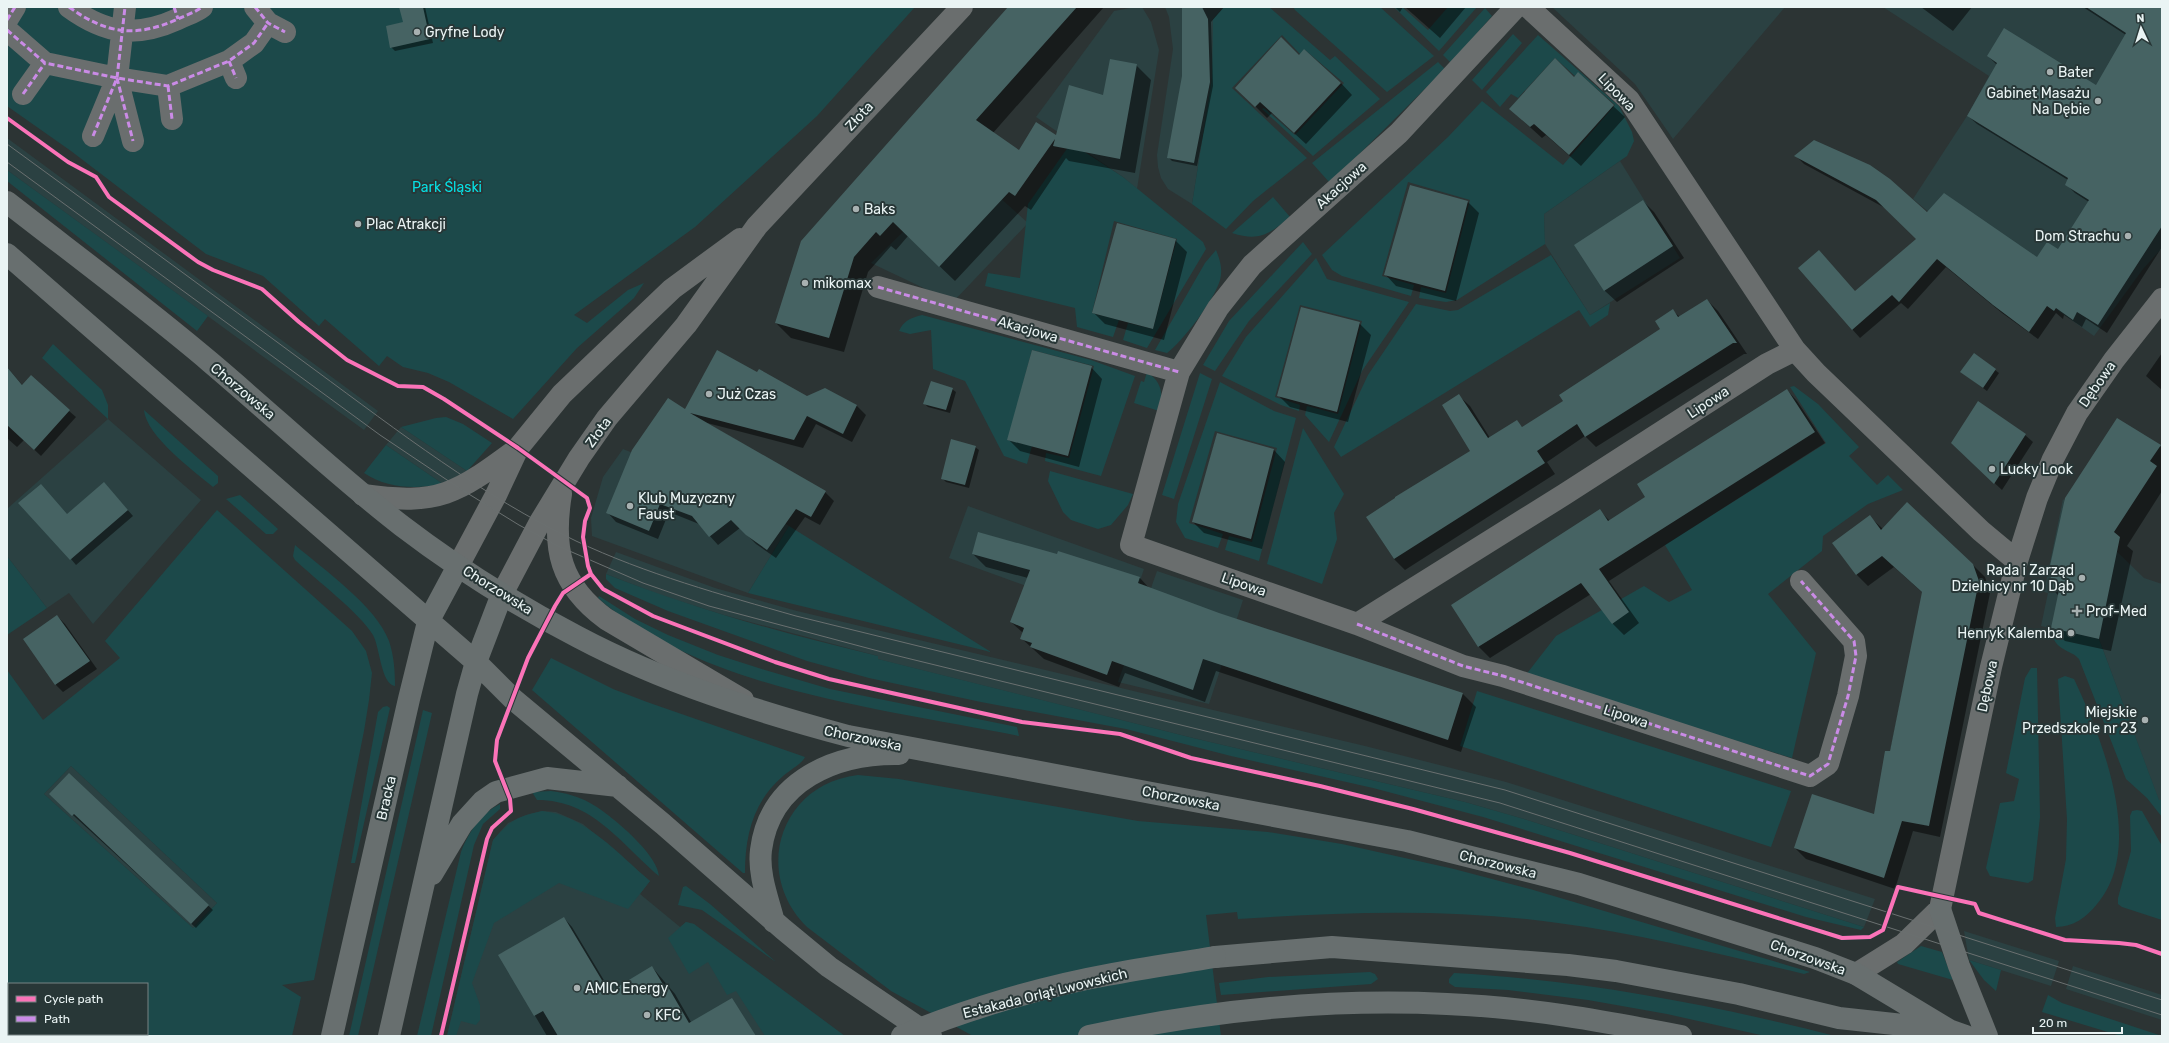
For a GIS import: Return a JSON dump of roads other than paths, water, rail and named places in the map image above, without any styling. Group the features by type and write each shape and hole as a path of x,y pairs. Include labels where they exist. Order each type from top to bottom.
{"main road":[{"name":"Chorzowska","path":"7,202 197,352 363,495 413,534 458,566 502,594 579,638 635,665 693,688 762,711 848,736 1407,841 1586,886 1815,958 1856,974 1957,1033"},
{"path":"7,254 428,622 476,662 513,699 618,786 774,922 829,967 931,1036"},
{"name":"Bracka","path":"332,1036 428,622 458,566"},
{"name":"Złota","path":"476,662 502,594"},
{"path":"389,1036 476,662"},
{"path":"774,922 761,868 761,851 766,829 775,808 787,793 808,776 832,764 857,757 886,754 948,755"},
{"path":"422,890 462,824 478,806 496,792 547,778 618,786"},
{"path":"1940,909 1959,966 1987,1036"},
{"name":"Estakada Orląt Lwowskich","path":"902,1036 934,1023 1020,996 1106,975 1215,957 1332,947 1560,965 1616,971 1739,994 1839,1018 1957,1033"},
{"path":"1089,1036 1151,1023 1223,1013 1304,1005 1350,1003 1447,1004 1525,1010 1603,1020 1681,1036"}],"street":[{"path":"7,20 15,7"},
{"path":"69,7 87,20 122,32 158,28 176,13 202,7"},
{"path":"93,136 117,78 125,7"},
{"name":"Złota","path":"502,594 562,485 607,418 686,325 757,226 962,7"},
{"name":"Akacjowa","path":"1131,545 1179,372 1218,308 1252,265 1399,133 1516,7"},
{"name":"Lipowa","path":"1528,7 1629,100 1795,350 1816,373 1975,525 2017,561"},
{"path":"7,30 45,63 117,78 168,86 232,69 270,21"},
{"path":"23,94 45,63"},
{"path":"117,78 133,141"},
{"path":"168,86 172,119"},
{"name":"Złota","path":"458,566 496,495 518,448 562,394 672,289 757,226"},
{"name":"Akacjowa","path":"878,287 1179,372"},
{"name":"Dębowa","path":"1940,909 1991,666 2017,561 2036,498 2053,459 2077,413 2114,360 2162,299"},
{"name":"Lipowa","path":"1357,624 1565,494 1767,364 1795,350"},
{"name":"Złota","path":"363,495 398,500 434,497 448,493 472,481 518,448"},
{"path":"562,485 556,531 561,561 574,586 591,608 606,619 762,711"},
{"name":"Lipowa","path":"1131,545 1357,624 1463,666 1503,676 1810,776 1828,764 1848,696 1856,656 1854,641 1801,581"},
{"path":"1856,974 1904,944 1940,909"}],"tram line":[{"path":"7,144 441,462 507,504 541,523 576,541 630,564 684,583 796,616 1505,790 2162,1000"},
{"path":"7,162 380,435 459,488 519,525 558,546 643,583 709,606 882,652 1500,803 2162,1015"}],"place":[{"name":"Gryfne Lody","path":"417,32"},
{"name":"Bater","path":"2050,72"},
{"name":"Gabinet Masażu Na Dębie","path":"2098,101"},
{"name":"Baks","path":"856,209"},
{"name":"Plac Atrakcji","path":"358,224"},
{"name":"Dom Strachu","path":"2128,236"},
{"name":"mikomax","path":"805,283"},
{"name":"Już Czas","path":"709,394"},
{"name":"Lucky Look","path":"1992,469"},
{"name":"Klub Muzyczny Faust","path":"630,506"},
{"name":"Rada i Zarząd Dzielnicy nr 10 Dąb","path":"2082,578"},
{"name":"Prof-Med","path":"2077,611"},
{"name":"Henryk Kalemba","path":"2071,633"},
{"name":"Miejskie Przedszkole nr 23","path":"2145,720"},
{"name":"AMIC Energy","path":"577,988"},
{"name":"KFC","path":"647,1015"}],"park label":[{"name":"Park Śląski","path":"447,187"}]}
